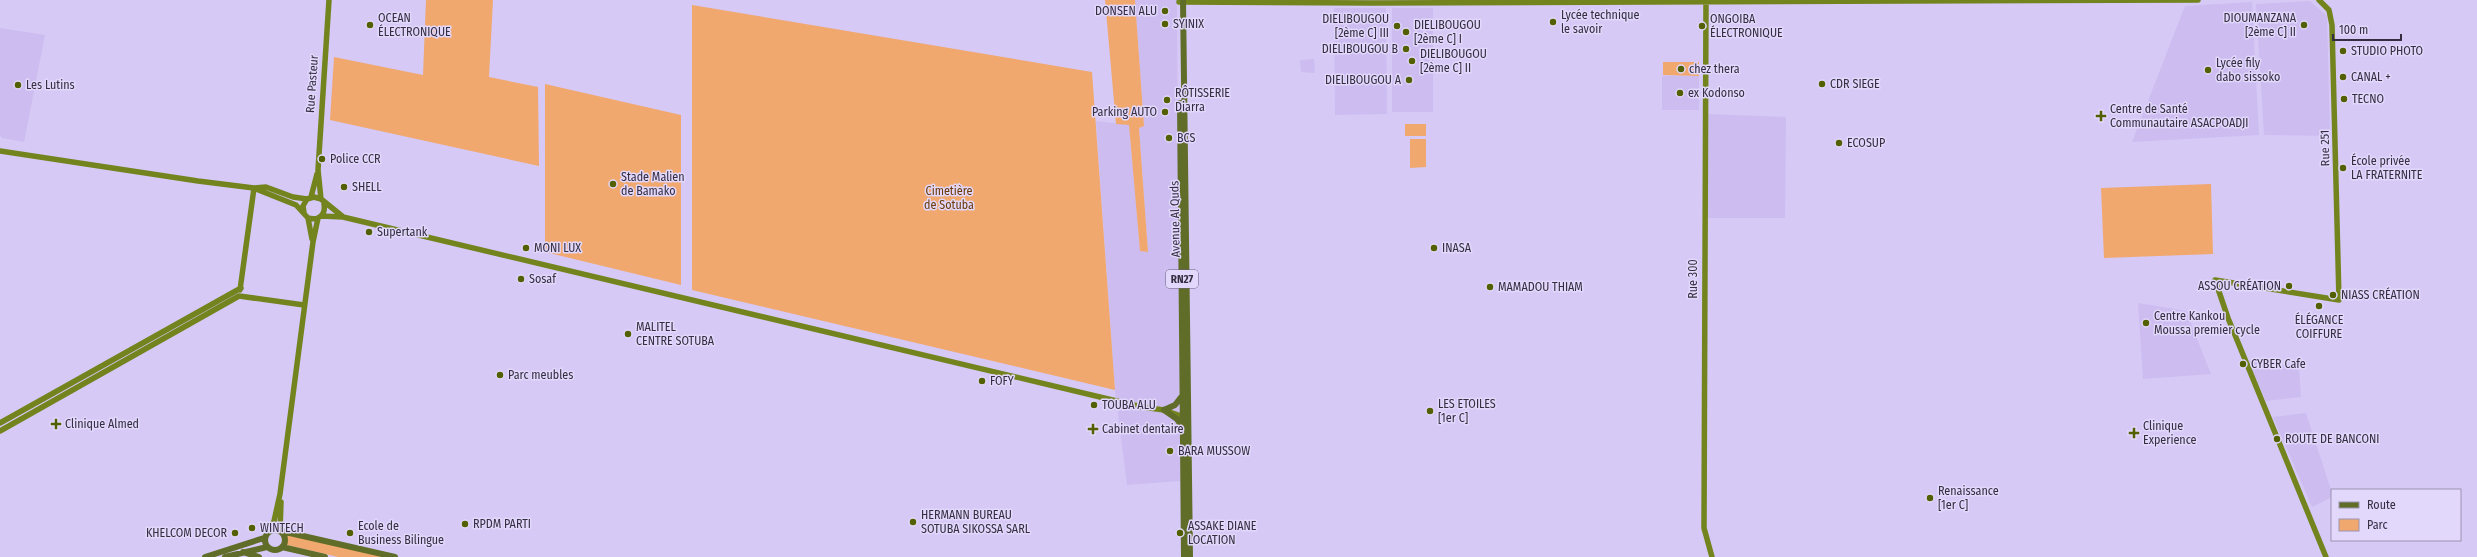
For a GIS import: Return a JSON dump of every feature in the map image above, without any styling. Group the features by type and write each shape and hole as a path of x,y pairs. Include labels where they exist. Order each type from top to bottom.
{"main road":[{"name":"Avenue Al Quds","path":"1181,1 1182,396 1185,417 1183,428 1184,557"},
{"name":"Avenue Al Quds","path":"1181,1 1185,417 1190,557"},
{"path":"1182,396 1175,404 1164,410 1176,419 1183,428"},
{"path":"205,557 264,538 268,532 274,529 395,557"},
{"path":"281,531 285,539 282,547"},
{"path":"264,538 267,547"},
{"path":"225,557 267,547 275,550 282,547 325,557"},
{"path":"241,552 259,557"}],"street":[{"name":"Rue Pasteur","path":"318,170 329,0"},
{"path":"1181,1 2198,0"},
{"name":"Rue 251","path":"2319,0 2329,10 2332,25 2339,300 2215,280 2228,318 2326,557"},
{"name":"Rue 300","path":"1706,1 1704,528 1712,557"},
{"path":"0,151 254,188 270,187 293,196 322,201 343,217"},
{"path":"313,242 303,206 309,198 318,170"},
{"path":"268,532 274,521 280,494 313,242 320,217 324,212 318,170"},
{"path":"254,188 296,205 306,216 343,217 1138,406 1164,410 1185,417"},
{"path":"240,296 254,188"},
{"path":"0,423 241,288"},
{"path":"0,431 240,296 304,305"},
{"path":"280,494 281,531"}],"shaded area":[{"path":"1135,0 1177,0 1180,481 1127,485 1115,390 1096,121 1129,125 1140,251 1148,252 1139,128 1144,126"},
{"path":"2310,1 2327,16 2330,136 2264,135 2256,4"},
{"name":"Lycée fily dabo sissoko","path":"2252,2 2259,135 2132,142 2185,6"},
{"path":"1334,8 1386,8 1387,114 1335,115"},
{"path":"1392,8 1433,8 1433,112 1392,112"},
{"name":"Les Lutins","path":"0,28 45,35 24,142 2,138 0,135"},
{"path":"1314,59 1315,73 1301,72 1300,60"},
{"name":"ex Kodonso","path":"1662,76 1699,76 1699,110 1662,110"},
{"path":"1706,114 1786,117 1785,218 1704,218"},
{"path":"2138,303 2186,311 2211,374 2143,379"},
{"path":"2248,360 2299,368 2301,397 2266,401"},
{"path":"2306,413 2331,490 2331,498 2312,507 2273,417"}],"green space":[{"path":"426,0 493,0 489,77 538,87 539,166 330,120 334,57 423,75"},
{"path":"1105,0 1135,0 1144,126 1139,128 1148,252 1140,251 1129,125 1116,124"},
{"name":"Cimetière de Sotuba","path":"692,5 1092,72 1115,390 692,290"},
{"name":"chez thera","path":"1663,62 1699,62 1699,76 1663,75"},
{"name":"Stade Malien de Bamako","path":"545,84 681,115 681,285 545,252"},
{"path":"1405,124 1426,124 1426,136 1405,136"},
{"path":"1410,139 1426,139 1426,167 1410,168"},
{"path":"2211,184 2213,254 2104,258 2101,188"},
{"path":"287,534 387,557 338,557 287,545"}],"place":[{"name":"DONSEN ALU","path":"1165,11"},
{"name":"Lycée technique le savoir","path":"1553,22"},
{"name":"SYINIX","path":"1165,24"},
{"name":"OCEAN ÉLECTRONIQUE","path":"370,25"},
{"name":"DIOUMANZANA [2ème C] II","path":"2304,25"},
{"name":"DIELIBOUGOU [2ème C] III","path":"1397,26"},
{"name":"ONGOIBA ÉLECTRONIQUE","path":"1702,26"},
{"name":"DIELIBOUGOU [2ème C] I","path":"1406,32"},
{"name":"DIELIBOUGOU B","path":"1406,49"},
{"name":"STUDIO PHOTO","path":"2343,51"},
{"name":"DIELIBOUGOU [2ème C] II","path":"1412,61"},
{"name":"chez thera","path":"1681,69"},
{"name":"Lycée fily dabo sissoko","path":"2208,70"},
{"name":"CANAL +","path":"2343,77"},
{"name":"DIELIBOUGOU A","path":"1409,80"},
{"name":"CDR SIEGE","path":"1822,84"},
{"name":"Les Lutins","path":"18,85"},
{"name":"ex Kodonso","path":"1680,93"},
{"name":"TECNO","path":"2344,99"},
{"name":"RÔTISSERIE Diarra","path":"1167,100"},
{"name":"Parking AUTO","path":"1165,112"},
{"name":"Centre de Santé Communautaire ASACPOADJI","path":"2101,116"},
{"name":"BCS","path":"1169,138"},
{"name":"ECOSUP","path":"1839,143"},
{"name":"Police CCR","path":"322,159"},
{"name":"École privée LA FRATERNITE","path":"2343,168"},
{"name":"Stade Malien de Bamako","path":"613,184"},
{"name":"SHELL","path":"344,187"},
{"name":"Supertank","path":"369,232"},
{"name":"MONI LUX","path":"526,248"},
{"name":"INASA","path":"1434,248"},
{"name":"Sosaf","path":"521,279"},
{"name":"ASSOU CRÉATION","path":"2289,286"},
{"name":"MAMADOU THIAM","path":"1490,287"},
{"name":"NIASS CRÉATION","path":"2333,295"},
{"name":"ÉLÉGANCE COIFFURE","path":"2319,306"},
{"name":"Centre Kankou Moussa premier cycle","path":"2146,323"},
{"name":"MALITEL CENTRE SOTUBA","path":"628,334"},
{"name":"CYBER Cafe","path":"2243,364"},
{"name":"Parc meubles","path":"500,375"},
{"name":"FOFY","path":"982,381"},
{"name":"TOUBA ALU","path":"1094,405"},
{"name":"LES ETOILES [1er C]","path":"1430,411"},
{"name":"Clinique Almed","path":"56,424"},
{"name":"Cabinet dentaire","path":"1093,429"},
{"name":"Clinique Experience","path":"2134,433"},
{"name":"ROUTE DE BANCONI","path":"2277,439"},
{"name":"BARA MUSSOW","path":"1170,451"},
{"name":"Renaissance [1er C]","path":"1930,498"},
{"name":"HERMANN BUREAU SOTUBA SIKOSSA SARL","path":"913,522"},
{"name":"RPDM PARTI","path":"465,524"},
{"name":"WINTECH","path":"252,528"},
{"name":"KHELCOM DECOR","path":"235,533"},
{"name":"Ecole de Business Bilingue","path":"350,533"},
{"name":"ASSAKE DIANE LOCATION","path":"1180,533"}]}
